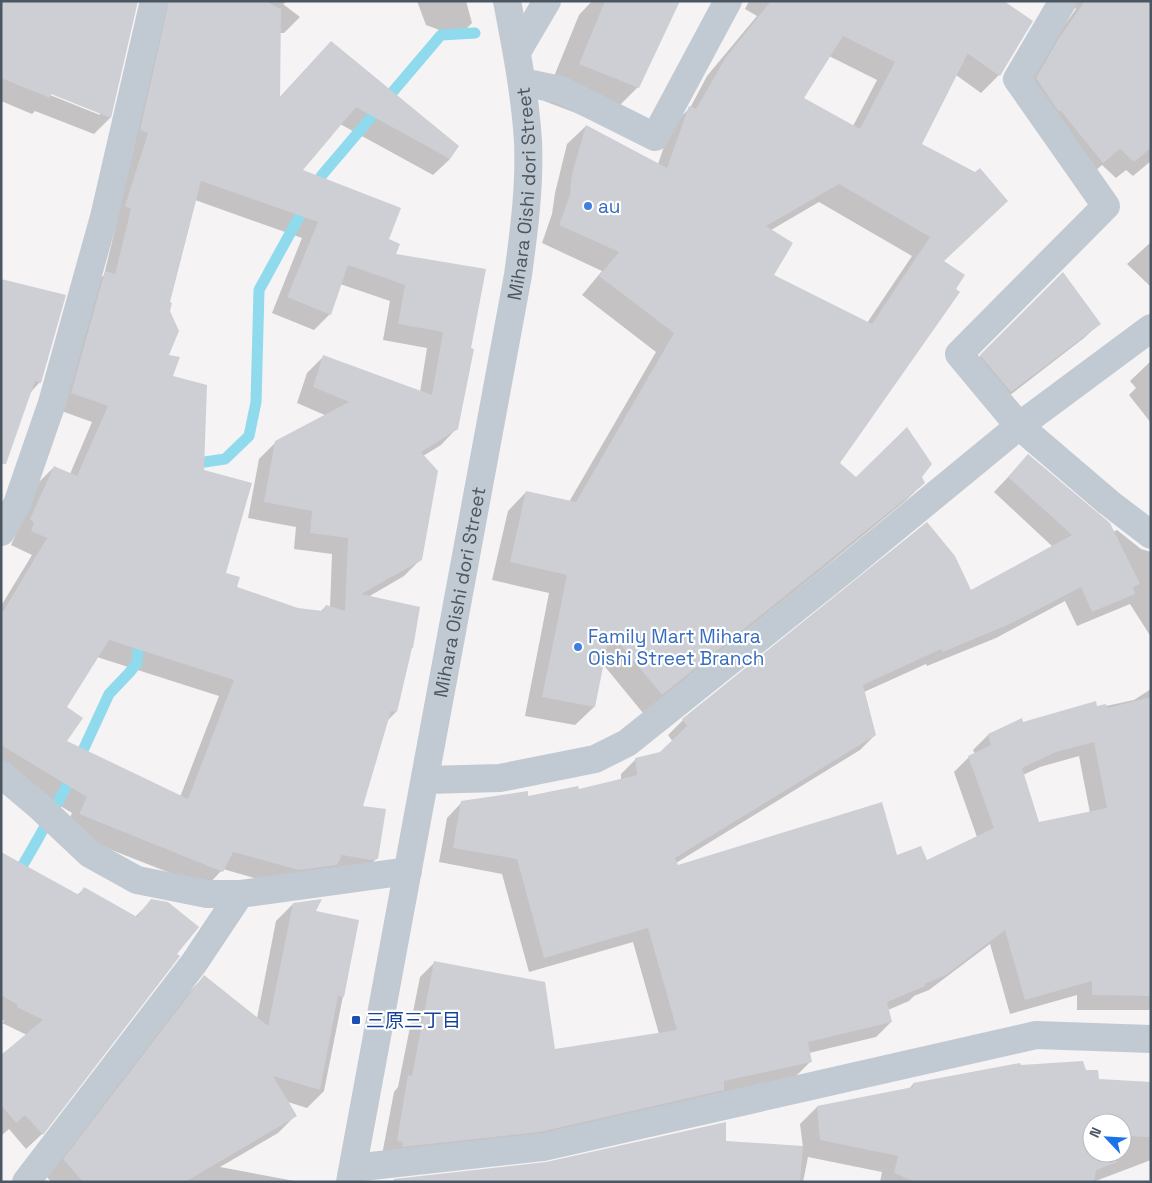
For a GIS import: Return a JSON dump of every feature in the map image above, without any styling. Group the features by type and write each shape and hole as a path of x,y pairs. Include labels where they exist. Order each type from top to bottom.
{"street":[{"path":"1,532 17,504 52,403 104,217 154,1"},
{"name":"Mihara Oishi dori Street","path":"352,1175 426,780 522,246 528,188 528,143 522,82 507,1"},
{"path":"517,52 547,1"},
{"path":"522,82 561,90 655,137 728,1"},
{"path":"1063,1 1017,79 1106,206 959,354 1019,426 1108,502 1151,535"},
{"path":"426,780 500,778 595,759 627,743 850,565 1019,426 1151,328"},
{"path":"1,774 39,806 90,854 137,880 207,894 240,894 408,871"},
{"path":"26,1182 194,963 240,894"},
{"path":"352,1175 543,1147 1036,1035 1151,1039"}],"building":[{"path":"1,1 138,1 111,118 51,94 50,98 1,78"},
{"path":"169,1 265,1 281,9 280,97 331,41 459,146 450,159 356,107 303,170 401,208 389,239 400,244 396,254 486,269 471,348 474,349 458,429 421,452 438,471 422,560 361,594 420,607 413,648 397,712 391,711 363,806 386,809 378,859 370,860 342,855 337,865 299,870 233,852 223,872 79,814 87,797 1,745 1,615 47,538 31,531 34,523 30,519 54,466 77,476 108,406 71,393 105,271 115,274 131,209 125,206 148,133 140,130","holes":["201,181 318,222 287,297 331,315 348,265 405,285 398,324 443,332 432,395 323,355 313,387 349,402 275,441 264,502 312,511 310,533 348,538 345,611 326,605 323,611 298,608 237,587 240,577 226,573 252,483 204,470 207,385 173,376 180,357 169,355 179,331 170,311 172,303 170,302","109,640 234,680 188,799 67,741 83,718 67,707"]},
{"path":"605,1 680,1 639,88 579,64"},
{"path":"771,1 1004,1 1033,21 1000,76 968,53 922,144 975,172 980,168 1008,201 944,261 965,275 956,289 960,292 840,463 856,477 907,427 932,464 922,477 925,483 662,695 610,632 595,707 542,697 567,575 510,562 526,491 576,502 674,333 599,276 619,252 559,225 570,195 572,174 586,125 667,168 689,106 696,109 726,57","holes":["843,36 895,62 860,129 804,98","839,184 930,237 872,324 774,275 793,243 766,226"]},
{"path":"1085,1 1151,1 1151,148 1134,162 1120,149 1103,163 1060,110 1059,112 1036,78 1059,38"},
{"path":"1063,272 1101,324 1011,392 980,355"},
{"path":"1,279 66,295 41,383 35,381 6,464 1,464"},
{"path":"1028,454 1110,523 1140,584 1133,587 1135,594 1092,612 1081,587 1012,623 943,652 941,649 863,685 876,735 675,858 678,865 882,802 897,855 921,846 927,860 994,828 968,756 991,745 988,734 1022,718 1023,722 1096,701 1097,706 1106,704 1107,708 1151,697 1151,996 1092,995 1092,981 1025,1000 1005,930 946,975 887,1002 892,1022 808,1042 812,1062 724,1081 724,1090 540,1132 402,1147 403,1142 397,1141 408,1075 412,1076 434,961 545,982 555,1049 677,1030 648,928 544,958 517,859 453,848 461,801 528,791 528,796 578,786 579,789 637,775 635,758 660,752 687,726 682,719 927,522 955,556 971,590 1072,535 1008,477","holes":["1094,742 1107,808 1039,822 1022,768 1056,752"]},
{"path":"1,852 79,895 84,887 137,917 151,899 168,902 199,927 177,954 180,956 43,1135 25,1115 16,1123 1,1105 1,1055 43,1020 17,1007 18,1005 1,995"},
{"path":"322,899 316,911 359,920 344,997 338,996 320,1090 273,1076 297,1116 185,1182 83,1182 63,1159 204,975 268,1026 293,903"},
{"path":"1083,1061 1086,1070 1098,1070 1099,1079 1151,1082 1151,1137 1132,1136 1132,1113 1082,1113 1082,1163 1114,1163 1096,1170 1094,1182 915,1182 894,1173 898,1156 820,1140 817,1106 913,1087 913,1083 1020,1063 1021,1065"},
{"path":"726,1122 726,1141 803,1146 800,1182 393,1182 394,1179 546,1162"}],"waterway":[{"path":"191,464 225,459 249,436 256,402 259,290 322,175 441,35 475,33"},
{"path":"16,877 67,785 109,694 137,663 139,634"}],"place":[{"name":"au","path":"588,206"},
{"name":"Family Mart Mihara Oishi Street Branch","path":"578,647"},
{"name":"三原三丁目","path":"356,1020"}]}
